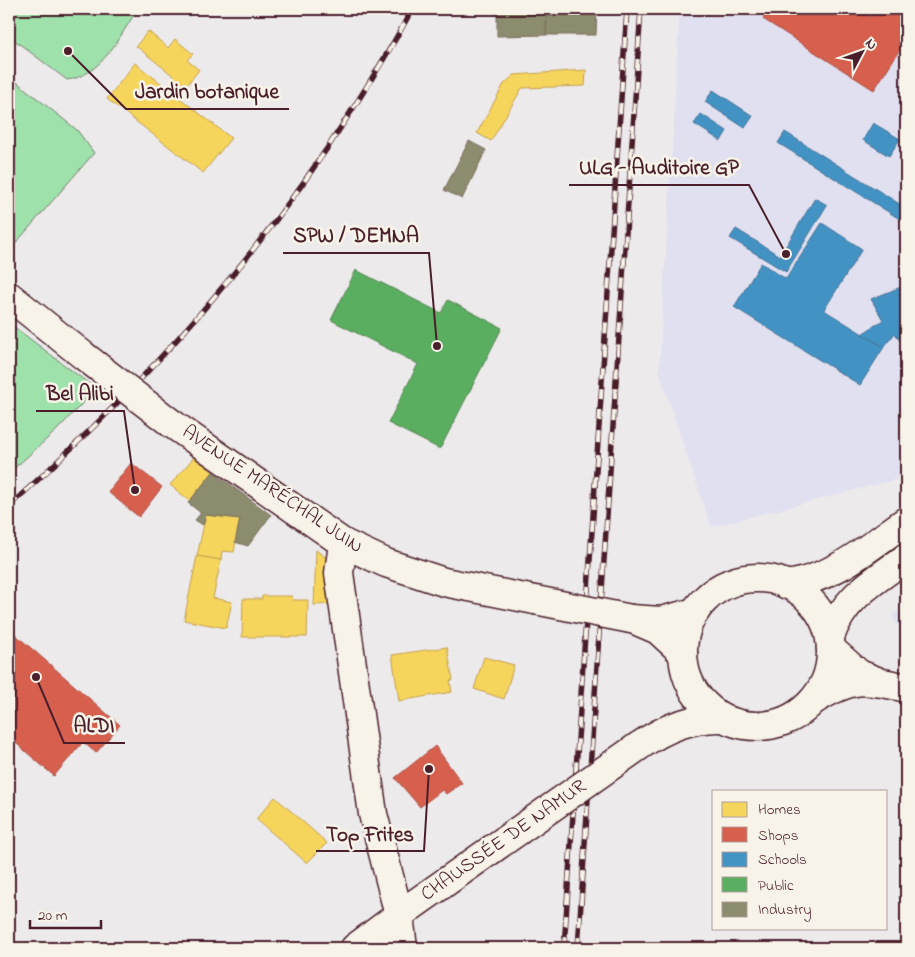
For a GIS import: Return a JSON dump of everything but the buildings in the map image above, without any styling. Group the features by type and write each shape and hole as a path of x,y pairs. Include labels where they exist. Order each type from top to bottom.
{"street":[{"name":"AVENUE MARÉCHAL JUIN","path":"9,296 171,423 343,543 386,563 444,582 631,619 661,621 695,612"},
{"path":"788,585 811,580 835,569 906,521"},
{"path":"343,543 340,573 373,814 399,915 404,948"},
{"path":"814,700 828,677 831,643 836,619 855,595 906,558"},
{"path":"878,682 858,674 831,643 824,621 815,606 788,585 774,580 750,578 733,582 717,590 703,601 695,612 684,639 685,667 691,685 703,702 723,718 744,725 766,726 788,720 814,700 846,683 857,680 906,688"},
{"name":"AVENUE MARÉCHAL JUIN","path":"631,619 658,630 683,653"},
{"name":"CHAUSSÉE DE NAMUR","path":"355,948 647,741 676,715 691,685"},
{"name":"CHAUSSÉE DE NAMUR","path":"647,741 697,718 723,718"}],"shaded area":[{"path":"680,9 906,9 906,473 898,479 711,527 659,371"},
{"path":"906,606 906,639 892,616"}],"green space":[{"path":"9,9 138,9 109,53 91,71 80,77 67,80 9,36"},
{"path":"9,76 77,130 94,153 9,251"},
{"path":"9,323 96,389 57,430 9,473"}],"railway":[{"path":"9,506 57,462 150,369 237,270 316,165 375,73 412,9"},
{"path":"564,948 627,9"},
{"path":"578,948 641,9"}],"place":[{"name":"Jardin botanique","path":"68,51"},
{"name":"ULG - Auditoire GP","path":"786,254"},
{"name":"SPW / DEMNA","path":"437,346"},
{"name":"Bel Alibi","path":"135,490"},
{"name":"ALDI","path":"36,677"},
{"name":"Top Frites","path":"429,769"}]}
